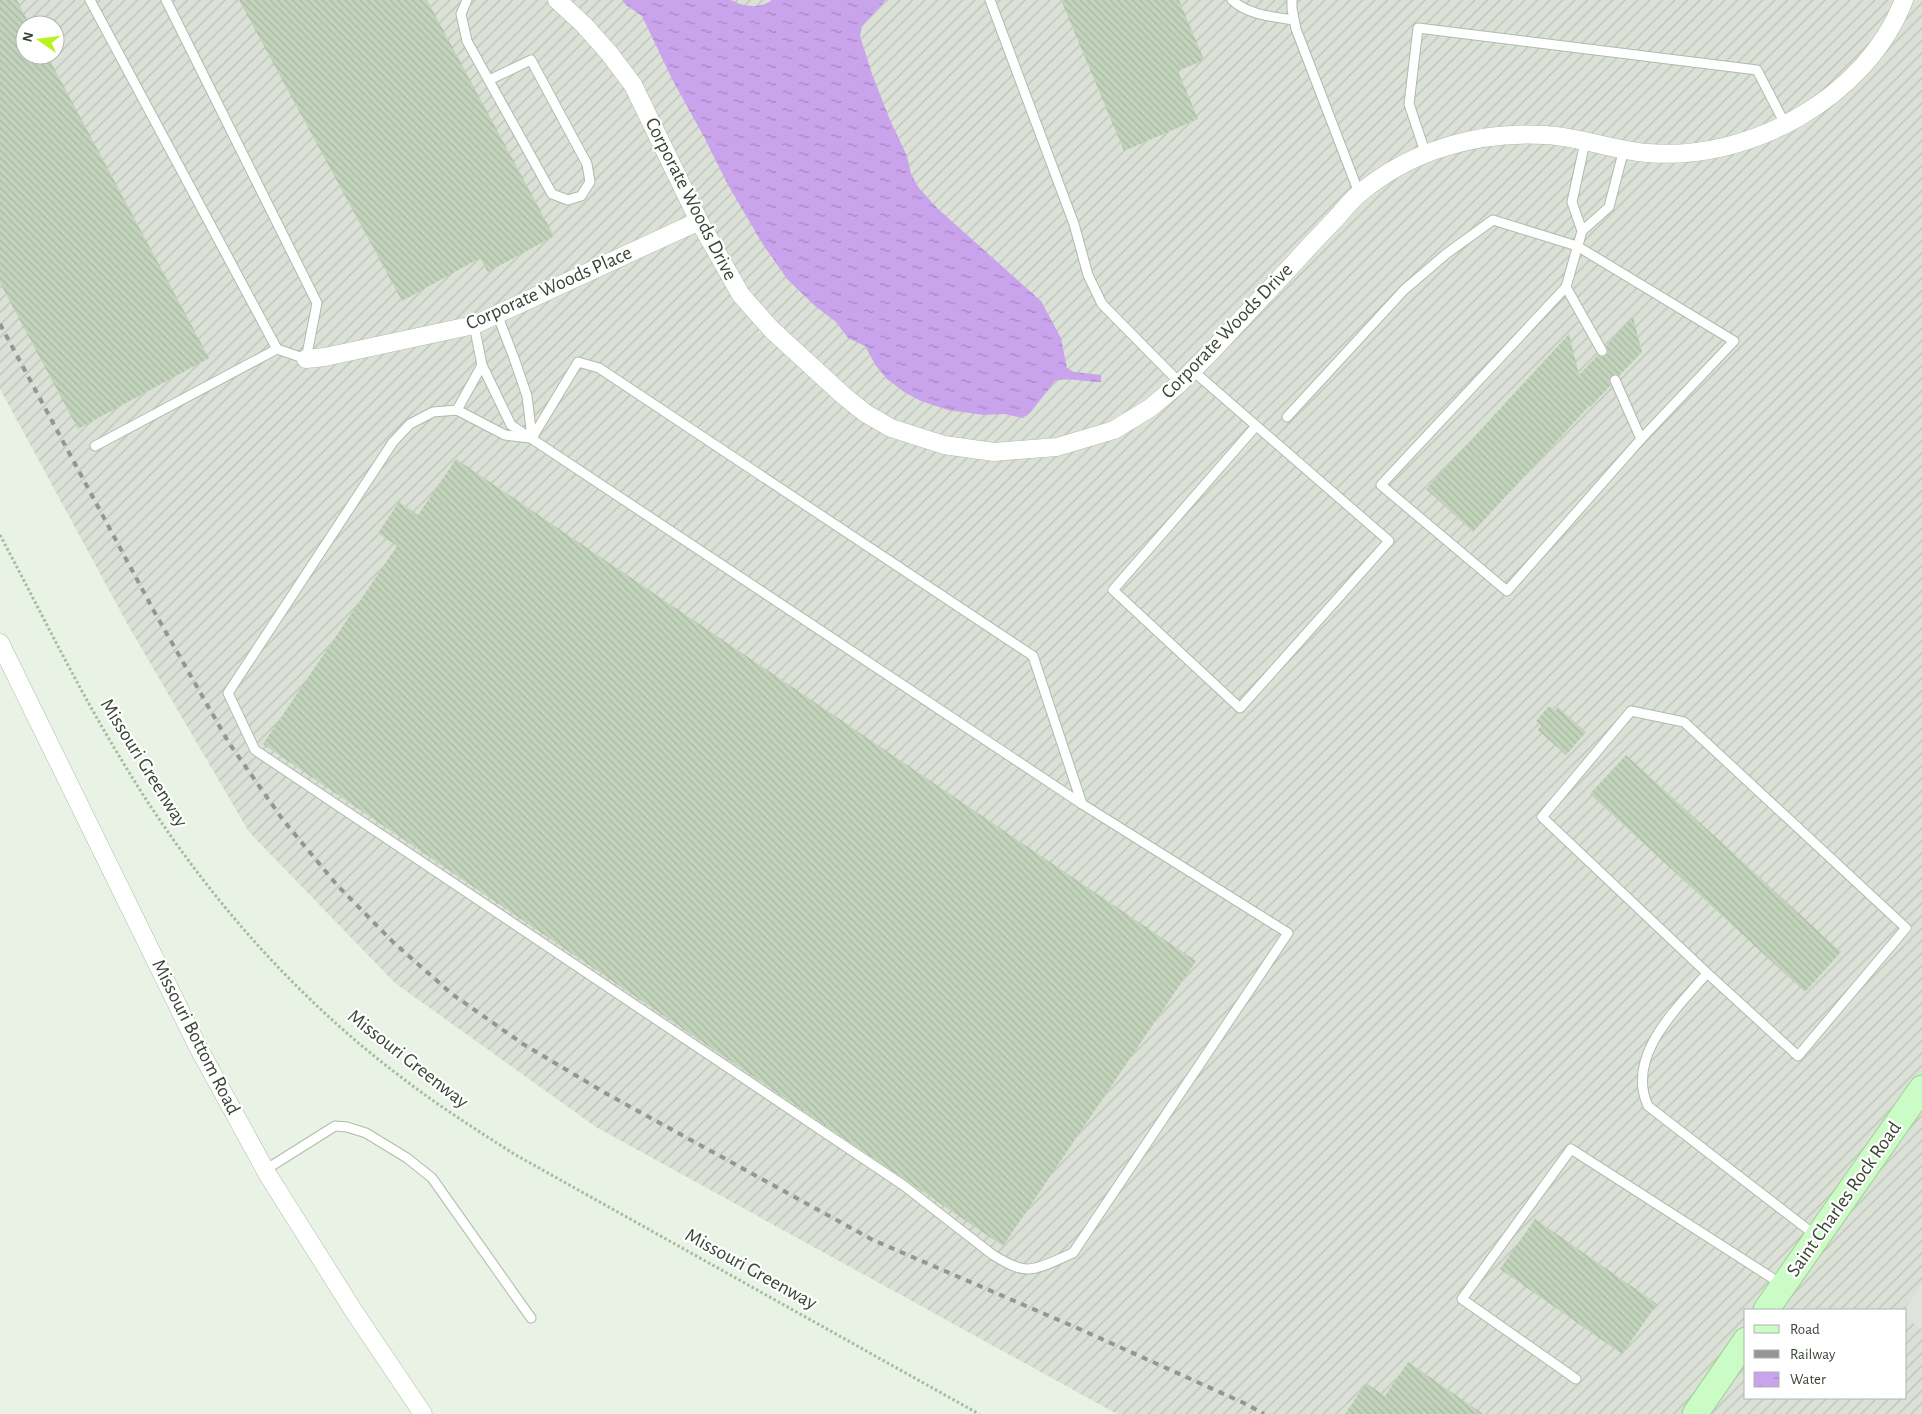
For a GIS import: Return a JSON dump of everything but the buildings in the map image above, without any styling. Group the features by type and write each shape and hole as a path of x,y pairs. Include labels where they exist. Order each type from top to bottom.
{"street":[{"name":"Corporate Woods Drive","path":"557,0 609,53 633,85 698,221 742,295 772,330 844,396 891,428 944,445 994,452 1057,447 1114,430 1150,408 1180,383 1359,193 1400,166 1441,148 1494,136 1548,135 1646,153 1680,154 1712,150 1762,135 1806,114 1842,86 1887,34 1904,0"},
{"name":"Corporate Woods Place","path":"306,359 325,357 474,325 698,221"},
{"name":"Missouri Bottom Road","path":"0,643 198,1047 265,1170 353,1310 423,1414"},
{"name":"Saint Charles Rock Road","path":"1767,1309 1922,1088"},
{"path":"1695,1414 1744,1343"}],"lane":[{"path":"90,0 277,350 306,359 317,303 166,0"},
{"path":"467,0 461,14 468,41 489,80 552,194 568,200 581,196 590,182 587,164 532,60 489,80"},
{"path":"990,0 1074,224 1088,275 1102,304 1180,383"},
{"path":"1232,0 1236,4 1252,11 1294,20"},
{"path":"1292,0 1294,20 1359,193"},
{"path":"1426,155 1409,104 1418,28 1757,70 1785,124"},
{"path":"1582,231 1572,202 1585,142"},
{"path":"1287,417 1404,290 1446,254 1493,220 1577,246 1734,341 1641,438 1507,591 1382,485 1566,287 1577,246 1582,231 1609,207 1624,149"},
{"path":"1566,287 1602,351"},
{"path":"497,314 526,396 532,438"},
{"path":"474,325 482,365 511,425 532,438 1082,804 1288,933 1073,1252 1041,1266 1027,1269 1008,1264 993,1255 902,1185 255,750 228,693 393,442 410,424 433,412 457,410 505,435 532,438"},
{"path":"95,446 277,350"},
{"path":"532,438 578,362 599,368 1033,656 1082,804"},
{"path":"457,410 482,365"},
{"path":"1192,370 1389,541 1240,708 1113,590 1256,426"},
{"path":"1615,380 1641,438"},
{"path":"1631,711 1684,722 1906,928 1798,1056 1708,973 1542,817 1631,711"},
{"path":"1708,973 1668,1019 1651,1046 1641,1081 1642,1093 1648,1106 1818,1237"},
{"path":"265,1170 335,1126 347,1127 366,1133 407,1158 432,1178 531,1318"},
{"path":"1576,1379 1462,1299 1571,1149 1784,1285"}],"path":[{"name":"Missouri Greenway","path":"0,535 91,707 152,808 210,888 250,936 299,987 351,1036 405,1080 462,1121 514,1154 979,1414"}],"shaded area":[{"path":"0,0 1922,0 1922,1414 1117,1414 596,1127 395,983 249,832 129,627 0,389"},
{"path":"1922,1284 1922,1330 1907,1319 1907,1309 1905,1309"}],"water":[{"path":"622,0 731,0 741,4 757,6 772,0 886,0 862,26 860,36 890,120 907,156 911,174 919,188 937,208 1041,301 1061,338 1067,368 1074,372 1101,375 1101,382 1055,381 1030,413 1023,418 1005,414 984,415 948,410 921,401 904,392 887,379 876,366 865,346 848,338 836,322 815,306 787,279 762,243 728,185 672,79 642,16"}],"railway":[{"path":"0,324 155,613 229,743 283,820 337,885 394,943 452,994 523,1044 607,1094 873,1240 1084,1331 1246,1404 1264,1414"}]}
